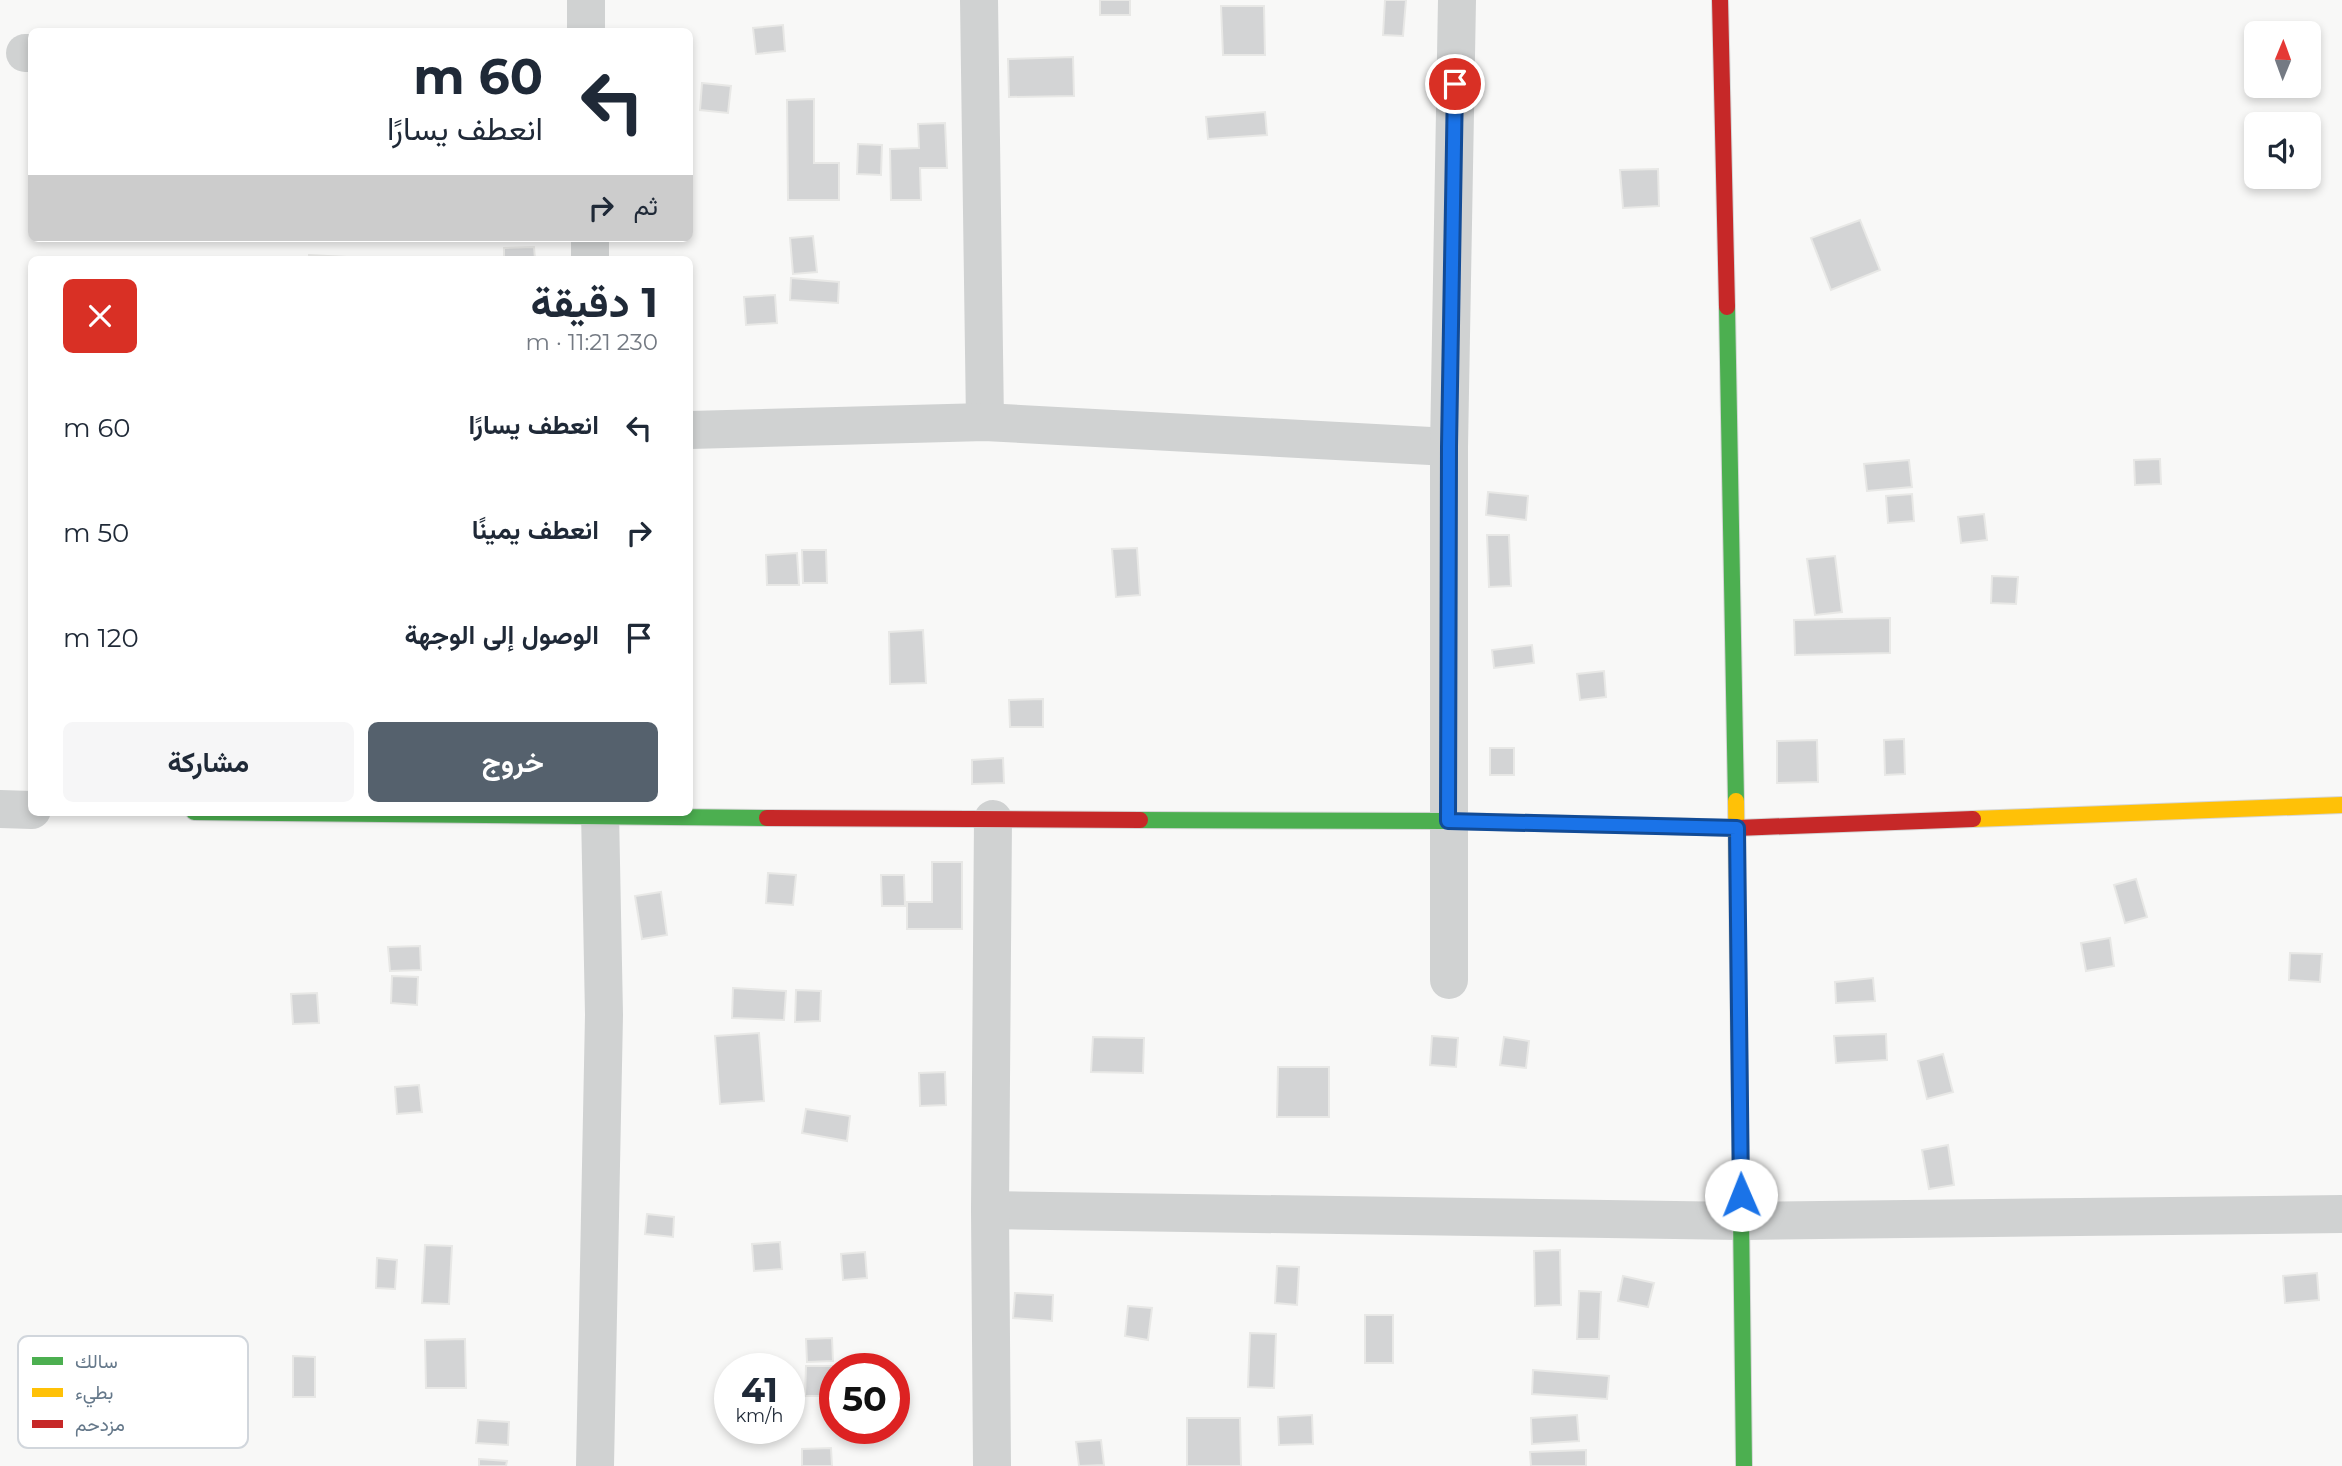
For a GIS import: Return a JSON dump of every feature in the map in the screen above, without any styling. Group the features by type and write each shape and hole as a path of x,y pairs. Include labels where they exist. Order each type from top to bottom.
{"street":[{"path":"586,0 586,28"},
{"path":"979,0 985,422"},
{"path":"1448,980 1449,447 1457,0"},
{"path":"1720,0 1737,828 1744,1466"},
{"path":"693,429 985,422 1449,447"},
{"path":"693,816 1448,821 1737,828 2342,805"},
{"path":"0,809 28,810"},
{"path":"595,1466 604,1016 600,816"},
{"path":"992,1466 990,1210 993,819"},
{"path":"990,1210 1741,1221 2342,1214"}],"building":[{"path":"1100,0 1130,0 1130,15 1100,15"},
{"path":"1385,0 1406,0 1403,36 1383,35"},
{"path":"1221,6 1264,6 1265,55 1223,55"},
{"path":"783,25 785,51 756,54 753,28"},
{"path":"1073,57 1074,96 1009,97 1008,59"},
{"path":"702,83 731,86 728,113 700,110"},
{"path":"814,99 814,163 839,163 839,200 788,200 787,100"},
{"path":"1265,112 1267,135 1208,139 1206,117"},
{"path":"945,123 947,168 920,168 921,200 891,200 890,149 919,148 918,124"},
{"path":"858,144 882,145 881,175 857,174"},
{"path":"1658,169 1659,206 1623,208 1620,170"},
{"path":"1860,220 1880,270 1831,290 1811,238"},
{"path":"813,236 817,272 793,274 790,238"},
{"path":"534,247 535,256 504,256 504,248"},
{"path":"791,278 839,282 838,303 790,300"},
{"path":"775,295 777,323 746,325 744,297"},
{"path":"2160,459 2161,484 2135,485 2134,460"},
{"path":"1909,460 1912,487 1867,491 1864,464"},
{"path":"1488,492 1528,496 1526,520 1486,515"},
{"path":"1912,494 1914,521 1888,523 1886,496"},
{"path":"1984,514 1987,540 1961,543 1958,517"},
{"path":"1487,535 1509,535 1511,586 1489,587"},
{"path":"1137,548 1140,595 1116,597 1112,549"},
{"path":"802,550 826,550 827,583 803,583"},
{"path":"797,553 799,585 767,585 766,555"},
{"path":"1835,556 1842,612 1815,615 1807,559"},
{"path":"1992,576 2018,577 2016,604 1991,603"},
{"path":"1890,618 1890,653 1795,655 1794,620"},
{"path":"923,630 926,683 890,684 889,632"},
{"path":"1532,645 1534,663 1494,668 1492,650"},
{"path":"1604,671 1606,697 1580,700 1577,674"},
{"path":"1043,699 1043,727 1010,727 1009,700"},
{"path":"1904,739 1905,774 1885,775 1884,740"},
{"path":"1817,740 1818,782 1777,783 1777,741"},
{"path":"1490,748 1514,748 1514,775 1490,775"},
{"path":"1003,758 1004,783 972,784 972,760"},
{"path":"932,862 962,862 962,929 907,929 907,902 932,902"},
{"path":"768,873 796,875 793,905 766,903"},
{"path":"881,875 904,875 905,906 882,906"},
{"path":"2136,879 2147,917 2125,923 2114,885"},
{"path":"661,892 667,935 642,939 635,896"},
{"path":"2110,938 2114,966 2086,971 2081,943"},
{"path":"420,946 421,970 390,971 388,947"},
{"path":"2290,953 2322,954 2320,982 2289,980"},
{"path":"392,976 418,977 417,1005 391,1003"},
{"path":"1873,978 1875,1001 1836,1003 1835,982"},
{"path":"733,988 786,991 784,1020 732,1018"},
{"path":"796,990 821,991 820,1021 795,1022"},
{"path":"317,993 319,1023 293,1024 291,994"},
{"path":"759,1033 764,1101 720,1104 715,1036"},
{"path":"1886,1034 1887,1060 1836,1063 1834,1036"},
{"path":"1432,1036 1458,1038 1456,1067 1430,1065"},
{"path":"1093,1037 1144,1038 1143,1073 1091,1072"},
{"path":"1504,1037 1529,1041 1526,1068 1500,1065"},
{"path":"1943,1054 1953,1092 1927,1099 1918,1061"},
{"path":"1278,1067 1329,1067 1329,1117 1277,1117"},
{"path":"945,1072 946,1105 920,1106 919,1073"},
{"path":"419,1085 422,1112 397,1114 395,1087"},
{"path":"806,1109 850,1116 847,1141 802,1133"},
{"path":"1948,1145 1954,1185 1929,1189 1922,1150"},
{"path":"647,1214 674,1217 673,1237 645,1234"},
{"path":"780,1242 782,1269 754,1271 752,1244"},
{"path":"425,1245 452,1246 449,1304 422,1303"},
{"path":"1560,1250 1561,1305 1535,1306 1534,1251"},
{"path":"865,1252 867,1278 843,1280 841,1254"},
{"path":"377,1258 397,1260 395,1289 376,1288"},
{"path":"1277,1266 1299,1267 1297,1305 1275,1303"},
{"path":"2317,1273 2319,1300 2285,1303 2283,1276"},
{"path":"1623,1276 1654,1283 1648,1307 1618,1301"},
{"path":"1579,1291 1601,1292 1599,1339 1577,1339"},
{"path":"1015,1293 1053,1295 1052,1321 1013,1318"},
{"path":"1128,1306 1152,1308 1148,1340 1125,1336"},
{"path":"1365,1315 1393,1315 1393,1363 1365,1363"},
{"path":"1250,1333 1276,1334 1274,1388 1248,1387"},
{"path":"832,1338 833,1353 819,1353 819,1362 807,1362 806,1339"},
{"path":"465,1339 466,1388 426,1388 425,1340"},
{"path":"293,1356 315,1357 315,1397 293,1397"},
{"path":"806,1366 819,1366 819,1396 805,1396"},
{"path":"1533,1370 1609,1376 1607,1399 1532,1394"},
{"path":"1312,1415 1313,1444 1279,1445 1278,1417"},
{"path":"1577,1415 1579,1441 1532,1444 1531,1418"},
{"path":"1187,1418 1240,1418 1241,1466 1187,1466"},
{"path":"478,1420 509,1422 508,1445 476,1443"},
{"path":"1101,1440 1104,1465 1079,1466 1076,1442"},
{"path":"831,1448 832,1466 802,1466 802,1449"},
{"path":"1586,1450 1586,1466 1531,1466 1530,1452"},
{"path":"479,1459 507,1461 506,1466 479,1466"}],"traffic: fast":[{"path":"1727,307 1736,801"},
{"path":"576,816 767,818"},
{"path":"1140,820 1449,821 1666,826"},
{"path":"1740,1129 1744,1466"}],"traffic: slow":[{"path":"1736,801 1740,1129"},
{"path":"1973,819 2342,805"}],"traffic: jam":[{"path":"1720,0 1727,307"},
{"path":"767,818 1140,820"},
{"path":"1666,826 1737,828 1973,819"}],"route":[{"path":"1455,84 1449,447 1448,821 1737,828 1741,1195"}]}
